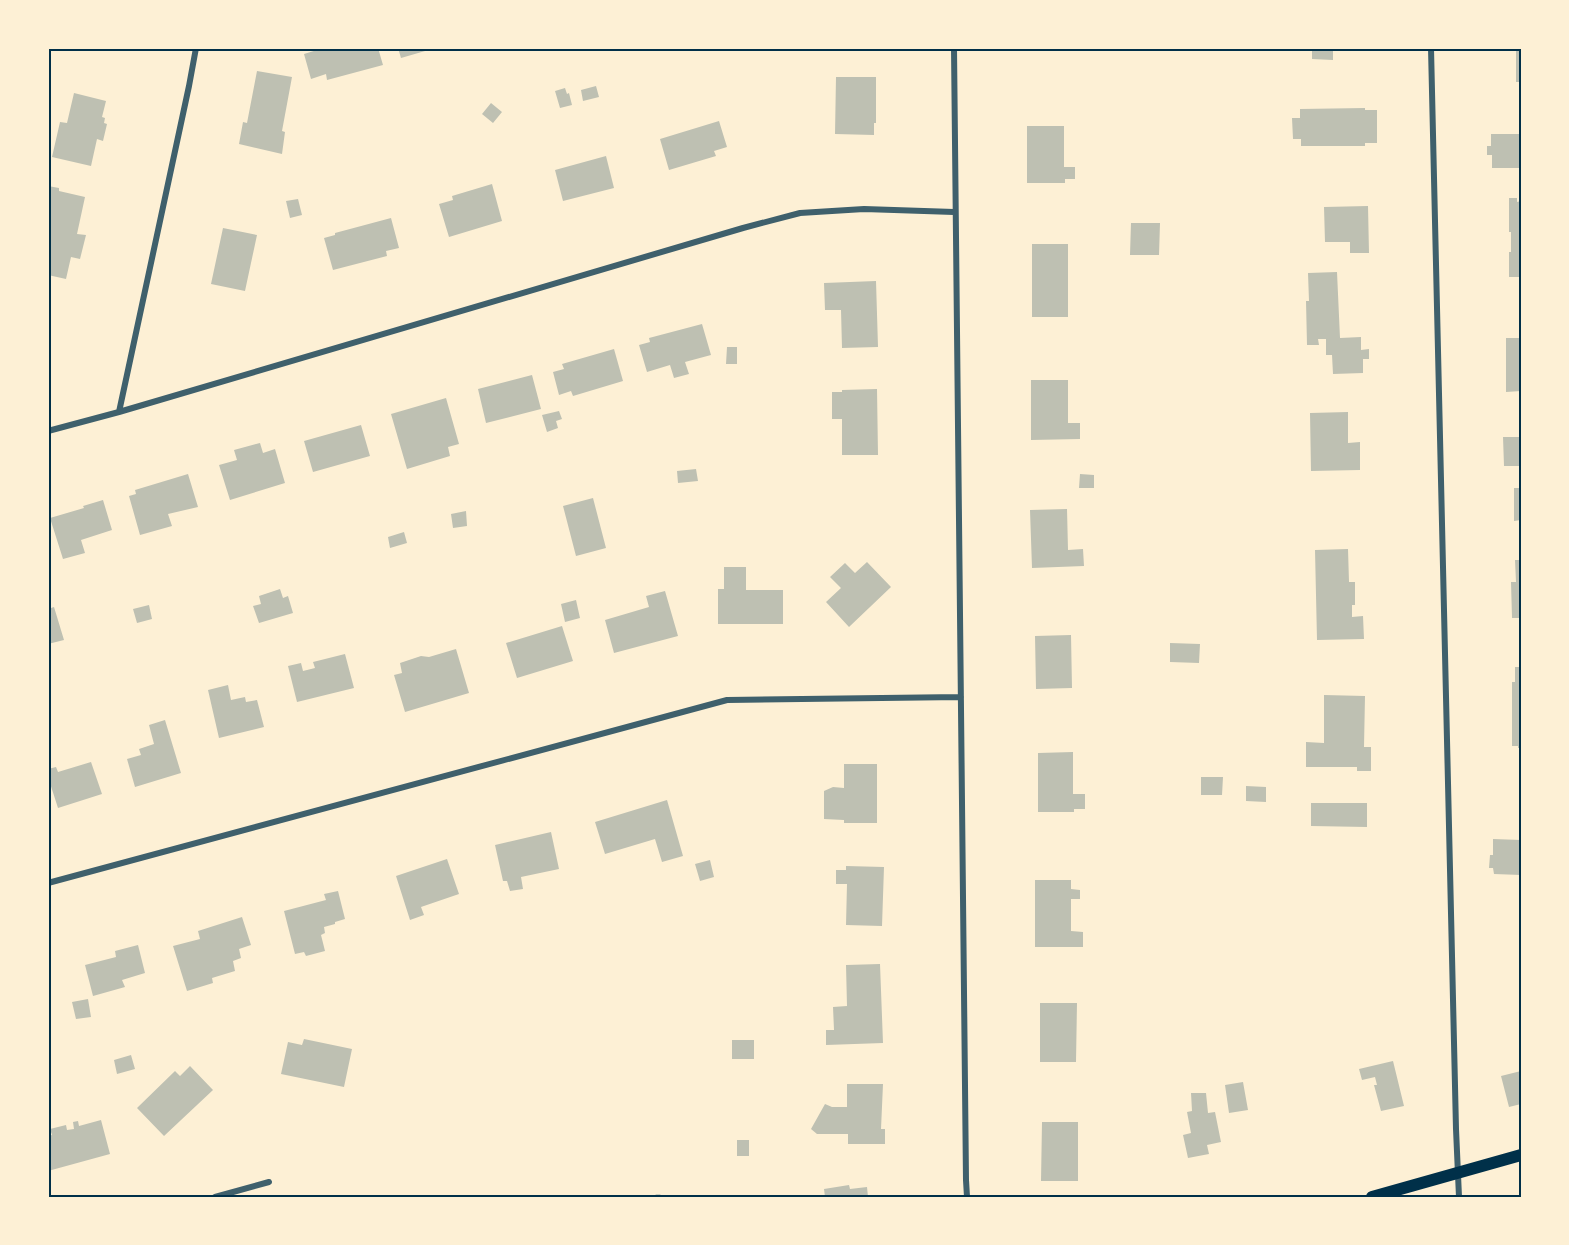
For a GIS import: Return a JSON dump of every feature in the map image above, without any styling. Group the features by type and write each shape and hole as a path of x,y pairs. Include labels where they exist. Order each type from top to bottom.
{"main road":[{"path":"1372,1197 1521,1155"}],"street":[{"path":"119,412 196,48"},
{"path":"954,48 954,212 967,1197"},
{"path":"1431,48 1459,1197"},
{"path":"48,431 800,213 864,209 954,212"},
{"path":"48,883 728,700 961,697"},
{"path":"215,1197 269,1182"}],"building":[{"path":"317,48 378,48 383,65 327,80 326,74 311,79 304,54 317,50"},
{"path":"398,48 432,48 432,49 401,58"},
{"path":"1292,48 1355,48 1355,51 1333,51 1333,60 1312,59 1312,51 1292,51"},
{"path":"1516,48 1521,48 1521,82 1516,82"},
{"path":"257,71 292,77 282,131 285,132 282,154 239,144 243,122 247,123"},
{"path":"836,77 876,77 874,135 835,134"},
{"path":"596,86 599,97 583,101 581,90"},
{"path":"565,88 572,105 560,108 555,91"},
{"path":"74,93 106,101 102,117 105,118 104,123 107,124 103,141 97,139 91,166 52,157 60,122 67,123"},
{"path":"491,103 502,112 493,123 482,114"},
{"path":"1365,108 1365,110 1377,110 1377,143 1365,143 1365,146 1301,146 1301,139 1293,139 1292,118 1300,118 1300,109"},
{"path":"719,121 727,147 714,151 716,156 669,170 660,139"},
{"path":"1027,126 1064,126 1064,167 1075,167 1075,179 1065,179 1065,183 1027,183"},
{"path":"1491,134 1521,134 1521,168 1492,168 1492,155 1487,155 1487,146 1491,146"},
{"path":"606,156 614,188 563,201 555,170"},
{"path":"492,184 502,221 449,237 439,204 453,200 452,196"},
{"path":"48,186 85,197 77,234 86,235 80,259 71,257 66,279 48,275"},
{"path":"1509,198 1517,198 1517,202 1521,201 1521,277 1509,277 1511,232 1509,232"},
{"path":"298,199 302,215 290,218 286,201"},
{"path":"1368,206 1369,253 1350,253 1350,242 1325,242 1324,207"},
{"path":"391,218 399,248 386,251 387,256 333,270 324,238"},
{"path":"1131,223 1160,223 1159,255 1130,255"},
{"path":"223,228 257,235 245,291 211,284"},
{"path":"1032,244 1068,244 1068,317 1032,317"},
{"path":"1337,272 1340,338 1361,337 1361,350 1369,349 1369,359 1363,359 1363,373 1333,374 1332,355 1326,355 1326,339 1318,339 1319,345 1307,345 1308,273"},
{"path":"876,281 878,347 842,348 841,310 825,310 824,283"},
{"path":"702,324 711,355 685,362 689,374 674,378 670,365 647,372 639,345 650,342 649,338"},
{"path":"1506,338 1521,338 1521,391 1506,392"},
{"path":"727,347 737,347 737,364 726,364"},
{"path":"614,349 623,381 573,396 571,391 559,395 553,372 564,369 562,364"},
{"path":"532,375 541,409 486,423 478,389"},
{"path":"1031,380 1068,380 1068,423 1080,423 1080,439 1031,440"},
{"path":"877,389 878,455 842,455 842,419 832,419 832,392"},
{"path":"446,398 459,444 448,447 450,456 407,469 391,414"},
{"path":"559,411 562,419 556,421 558,428 547,432 542,415"},
{"path":"1348,412 1348,443 1360,442 1360,470 1311,471 1310,413"},
{"path":"361,425 370,456 313,472 304,441"},
{"path":"1503,437 1521,437 1521,466 1504,466"},
{"path":"260,443 263,453 275,449 285,483 230,500 219,465 237,460 234,450"},
{"path":"696,469 698,481 678,483 677,471"},
{"path":"188,474 198,507 168,514 172,526 140,535 129,496 136,494 135,490"},
{"path":"1080,474 1094,475 1094,488 1079,488"},
{"path":"1514,488 1521,488 1521,520 1514,521"},
{"path":"593,498 606,548 576,556 563,506"},
{"path":"103,500 112,530 81,540 85,553 63,559 50,518"},
{"path":"1067,509 1068,550 1083,549 1084,566 1032,568 1030,510"},
{"path":"466,511 467,526 453,528 451,514"},
{"path":"404,532 407,543 390,548 388,537"},
{"path":"1348,549 1349,582 1355,582 1355,605 1352,605 1352,617 1363,616 1364,639 1317,640 1315,550"},
{"path":"1515,560 1521,560 1521,618 1512,618 1511,582 1516,582"},
{"path":"867,562 891,587 849,627 826,602 841,588 830,577 845,563 855,573"},
{"path":"724,567 746,567 746,590 783,590 783,624 718,624 718,589 724,589"},
{"path":"280,589 283,598 288,596 293,613 259,623 253,606 261,604 259,596"},
{"path":"665,591 678,636 614,653 605,620 649,607 646,596"},
{"path":"576,600 580,618 565,622 561,604"},
{"path":"149,605 152,619 137,623 133,609"},
{"path":"54,607 64,640 48,644 48,609"},
{"path":"562,626 573,661 517,678 506,643"},
{"path":"1071,635 1072,688 1036,689 1035,636"},
{"path":"1170,643 1200,644 1199,663 1170,662"},
{"path":"456,649 469,693 405,712 394,675 402,673 400,663"},
{"path":"345,654 354,688 297,702 288,666 301,663 303,671 315,668 313,662"},
{"path":"1515,667 1521,667 1521,748 1512,746 1512,682 1515,682"},
{"path":"228,685 231,700 245,697 246,702 257,700 264,727 219,738 208,690"},
{"path":"1324,695 1365,696 1364,747 1371,747 1371,771 1357,771 1357,767 1306,767 1306,742 1324,743"},
{"path":"165,720 181,773 135,787 127,759 141,755 139,749 154,744 149,725"},
{"path":"1073,752 1073,794 1085,794 1085,809 1074,809 1074,812 1038,812 1038,753"},
{"path":"91,762 102,794 58,808 48,777 48,769 56,767 58,772"},
{"path":"844,764 877,764 877,823 844,823 844,820 824,819 824,791 833,787 844,788"},
{"path":"1201,777 1223,777 1222,795 1201,795"},
{"path":"1246,786 1266,787 1266,802 1246,801"},
{"path":"667,800 683,856 662,862 655,839 605,854 595,822"},
{"path":"1311,803 1367,803 1367,827 1311,826"},
{"path":"551,832 559,869 521,877 523,889 510,891 507,881 503,881 495,845"},
{"path":"1493,839 1521,840 1521,875 1494,874 1493,868 1489,868 1490,855 1493,855"},
{"path":"447,859 459,894 421,907 424,915 410,920 396,876"},
{"path":"710,860 714,877 700,881 695,864"},
{"path":"846,866 884,867 882,926 846,925 847,884 836,884 836,870 846,870"},
{"path":"1035,880 1071,880 1071,889 1080,890 1080,899 1071,899 1071,931 1083,932 1083,947 1035,947"},
{"path":"338,891 345,919 324,927 325,933 321,935 325,951 306,956 304,952 295,954 284,911 326,900 324,894"},
{"path":"242,917 251,945 239,949 241,958 233,961 235,971 212,978 213,983 187,991 173,946 200,939 198,931"},
{"path":"138,945 145,973 122,980 125,987 93,996 85,965 116,957 115,951"},
{"path":"880,964 883,1043 826,1045 826,1030 834,1030 833,1007 847,1006 846,965"},
{"path":"88,999 91,1017 76,1019 72,1002"},
{"path":"1040,1003 1077,1003 1076,1062 1040,1062"},
{"path":"304,1039 352,1049 344,1087 281,1074 288,1042 302,1045"},
{"path":"732,1040 754,1040 754,1059 732,1059"},
{"path":"131,1055 135,1069 117,1074 114,1060"},
{"path":"1393,1061 1404,1106 1381,1111 1374,1085 1377,1085 1375,1077 1362,1080 1359,1069"},
{"path":"190,1066 213,1090 164,1136 137,1108 175,1071 180,1076"},
{"path":"1521,1071 1521,1104 1509,1107 1501,1076"},
{"path":"1243,1082 1248,1110 1229,1113 1225,1085"},
{"path":"847,1084 883,1084 881,1129 885,1129 885,1144 848,1144 848,1134 817,1134 811,1129 825,1104 832,1107 847,1107"},
{"path":"1191,1093 1206,1093 1208,1113 1215,1112 1221,1142 1207,1145 1209,1154 1188,1158 1183,1135 1191,1133 1187,1112 1192,1111"},
{"path":"101,1120 110,1154 48,1171 48,1136 52,1135 50,1129 66,1125 67,1130 74,1129 73,1122 78,1121 79,1126"},
{"path":"1042,1122 1078,1122 1078,1181 1041,1181"},
{"path":"737,1140 749,1140 749,1156 737,1156"},
{"path":"849,1185 850,1189 867,1187 868,1197 825,1197 824,1189"}]}
